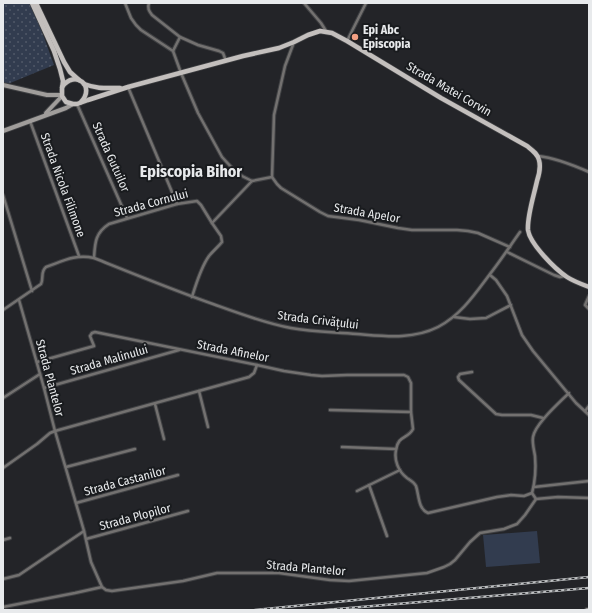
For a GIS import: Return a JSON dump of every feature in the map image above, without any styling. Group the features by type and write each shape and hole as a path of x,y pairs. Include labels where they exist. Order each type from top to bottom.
{"main road":[{"path":"32,3 56,57 62,76 62,95 66,102 77,103 85,97 86,87 84,84"},
{"path":"36,3 70,72 84,84 101,89 127,88"},
{"path":"3,132 77,103 181,73 279,48 308,35 320,31 326,31"},
{"name":"Strada Matei Corvin","path":"326,31 347,41 441,98 527,146 538,156"},
{"path":"62,87 69,80 79,80"},
{"path":"3,85 47,95 62,95"},
{"path":"43,116 52,108 62,95"},
{"path":"538,156 539,175 528,219 528,230 533,243 565,276 589,288"}],"street":[{"path":"125,3 131,18 136,25 141,30 173,51 198,113 222,157 233,169 252,181"},
{"path":"149,3 148,7 152,16 180,37 198,45 223,53 226,61"},
{"path":"304,3 326,31"},
{"path":"347,41 366,3"},
{"path":"173,51 180,37"},
{"path":"212,223 252,181 272,176 274,115 285,66 294,42"},
{"path":"127,88 177,204"},
{"name":"Strada Gutuilor","path":"77,103 127,218"},
{"name":"Strada Nicola Filimone","path":"30,121 79,256"},
{"path":"538,156 547,157 589,172"},
{"name":"Strada Apelor","path":"272,176 277,184 286,192 328,216 412,230 468,231 478,233 510,247"},
{"path":"3,195 32,291"},
{"name":"Strada Cornului","path":"94,258 98,234 109,224 177,204 197,201 221,236 222,242 206,260 192,297"},
{"name":"Strada Crivățului","path":"79,256 94,258 192,297 270,323 292,328 386,336 411,335 439,327 460,312 475,295 520,232"},
{"path":"507,252 554,275 560,277 565,276"},
{"path":"3,310 41,284 42,273 46,267 79,256"},
{"path":"490,275 503,289 511,305 519,329 526,342 568,394 589,415"},
{"path":"589,296 585,305 589,309"},
{"name":"Strada Plantelor","path":"19,300 92,562 102,587 106,590 112,591 183,581 217,573 278,573 311,578 349,581 427,573 450,564 480,533 504,529 516,524 525,516 536,499"},
{"path":"454,317 486,318 511,305"},
{"name":"Strada Afinelor","path":"37,362 94,346 90,336 95,332 284,371 317,376 404,375 408,377 411,383 411,412 413,430 408,435 402,437 396,449"},
{"name":"Strada Malinului","path":"44,388 180,350"},
{"path":"3,468 50,433 249,377 254,374 256,364"},
{"path":"472,372 460,374 458,377 459,380 496,414 531,415 543,418"},
{"path":"3,398 40,374"},
{"path":"199,391 208,427"},
{"path":"532,494 536,462 533,437 534,433 543,418 568,394"},
{"path":"155,404 164,439"},
{"path":"585,412 589,406"},
{"path":"330,410 411,412"},
{"path":"342,447 396,449 396,461 400,470 415,484 422,508 428,513 497,497 511,495 524,496 532,494"},
{"path":"66,467 134,449"},
{"path":"357,491 400,470"},
{"name":"Strada Castanilor","path":"76,504 178,476"},
{"path":"534,487 589,481"},
{"path":"369,485 387,536"},
{"path":"532,494 536,499 558,497 589,498"},
{"name":"Strada Plopilor","path":"86,539 188,511"},
{"path":"3,579 20,575 84,531"},
{"path":"3,540 10,538"},
{"path":"3,607 102,587"}],"shaded area":[{"path":"3,3 31,3 54,65 3,86"},
{"path":"537,531 540,563 486,567 483,535"}],"railway":[{"path":"255,610 589,577"},
{"path":"325,610 589,588"}],"place":[{"name":"Epi Abc Episcopia","path":"355,37"}],"district":[{"name":"Episcopia Bihor","path":"191,171"}]}
